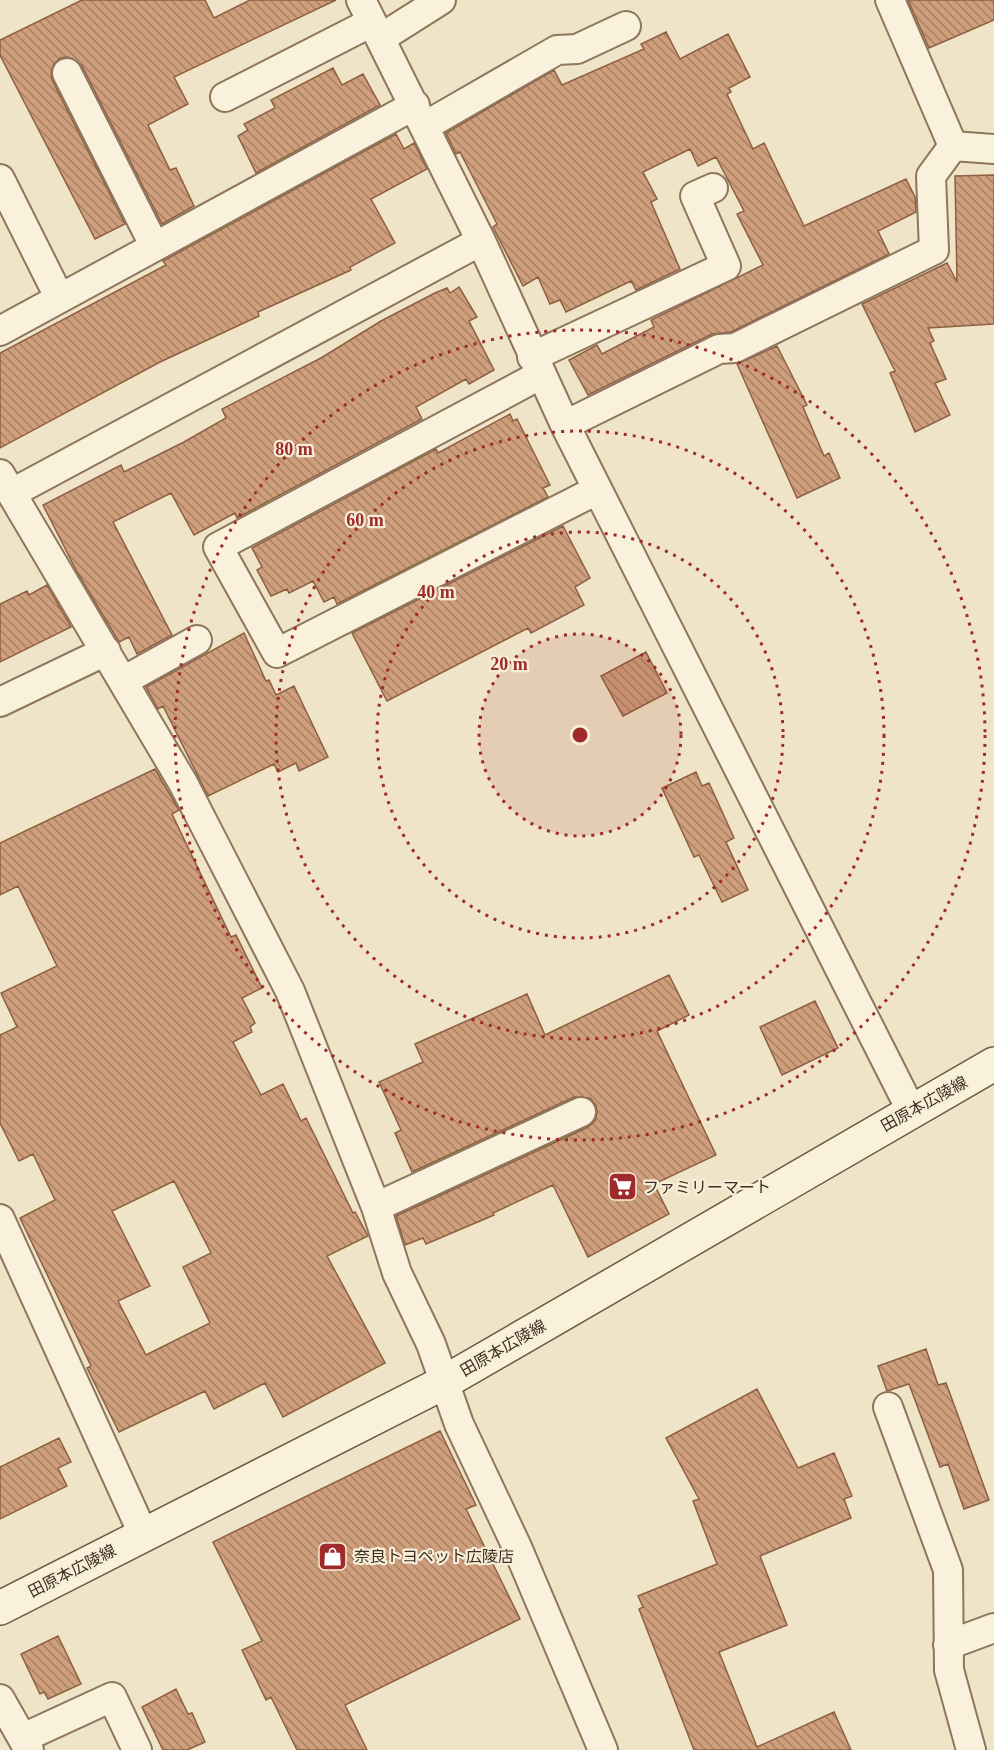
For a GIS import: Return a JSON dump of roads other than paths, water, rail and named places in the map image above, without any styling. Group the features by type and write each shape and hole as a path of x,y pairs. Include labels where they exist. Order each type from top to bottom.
{"main road":[{"name":"田原本広陵線","path":"0,1608 443,1383 994,1064"}],"street":[{"path":"225,97 371,20 441,0"},
{"path":"890,0 953,146"},
{"path":"371,20 481,241 565,426 911,1110"},
{"path":"0,331 154,245 420,115 557,50 577,49 626,26"},
{"path":"67,73 154,245"},
{"path":"953,146 994,149"},
{"path":"565,426 719,349 735,348 934,250 931,176 953,146"},
{"path":"0,179 59,297"},
{"path":"597,490 277,653 218,547 536,366 726,266 695,196 713,188"},
{"path":"481,241 6,484 183,783 290,991 376,1207 397,1273 430,1344 459,1425 517,1547 603,1750"},
{"path":"123,681 197,640"},
{"path":"0,702 106,651"},
{"path":"376,1207 581,1112"},
{"path":"0,1219 144,1536"},
{"path":"888,1407 948,1570 949,1670 971,1750"},
{"path":"948,1645 994,1628"},
{"path":"0,1699 26,1744 112,1697 137,1750"}],"place":[{"name":"ファミリーマート","path":"622,1187"},
{"name":"奈良トヨペット広陵店","path":"333,1556"}]}
